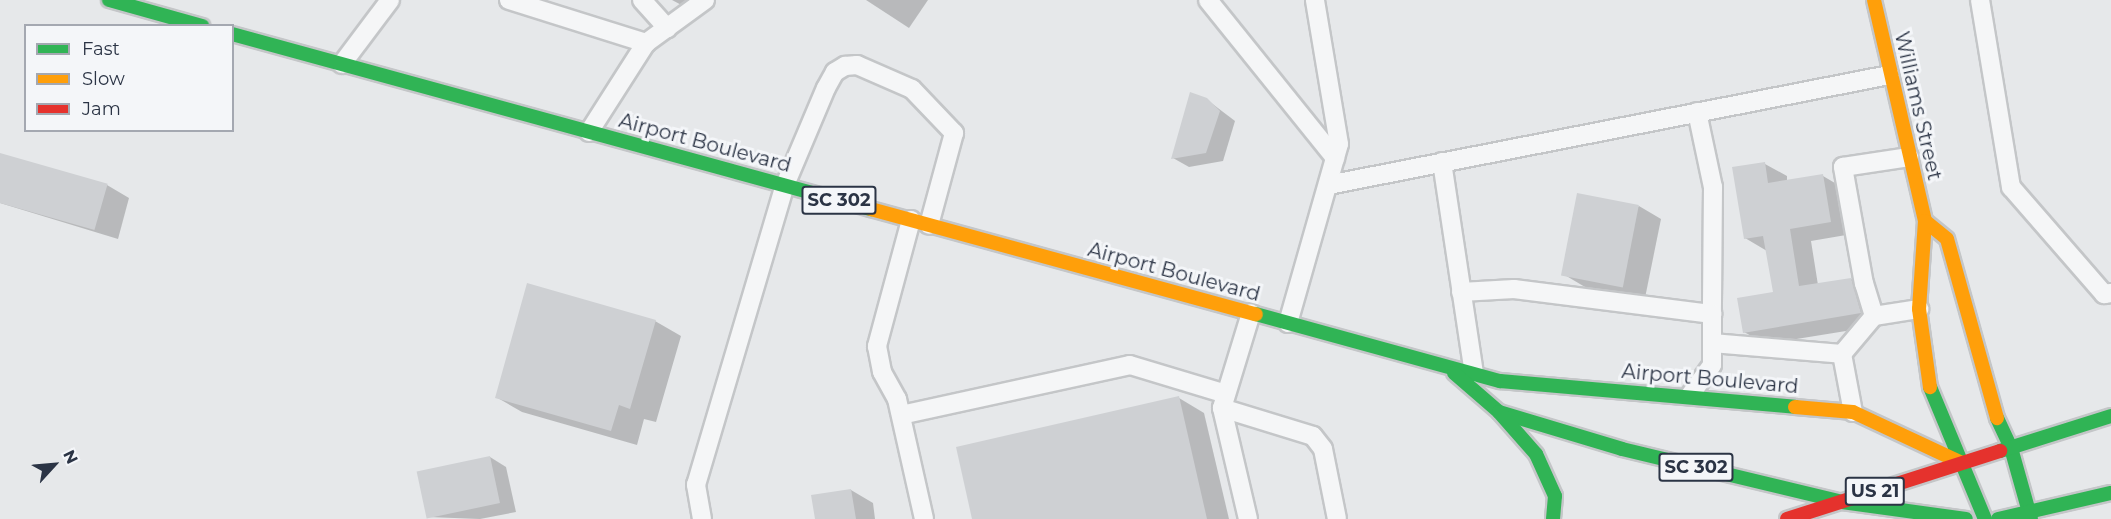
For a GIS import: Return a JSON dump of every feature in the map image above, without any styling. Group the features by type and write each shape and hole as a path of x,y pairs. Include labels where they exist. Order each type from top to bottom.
{"main road":[{"path":"109,0 195,24"},
{"name":"Williams Street","path":"1874,0 1889,75 1925,221 1919,309 1931,397 1962,463 1984,519"},
{"name":"Airport Boulevard","path":"234,35 1500,381 1690,395 1853,412 1962,463"},
{"path":"1925,221 1947,239 1991,406 2011,448 2030,515"},
{"name":"Airport Boulevard","path":"1445,366 1499,412 1622,449 1842,502 1966,519"},
{"path":"1499,412 1536,454 1555,496 1553,519"},
{"name":"US 21","path":"1787,519 2111,416"},
{"path":"1998,519 2030,515 2111,493"}],"lane":[{"path":"342,64 390,0"},
{"path":"509,0 646,43"},
{"path":"642,0 667,28"},
{"path":"589,132 646,43 705,0"},
{"path":"1208,0 1335,158"},
{"path":"1288,323 1339,144 1316,0"},
{"path":"1980,0 2011,187 2104,294 2111,293"},
{"path":"702,519 696,485 785,185 835,72 856,65 912,89 954,134 929,225"},
{"path":"1328,185 1889,75"},
{"path":"1690,395 1712,365 1713,187 1697,112"},
{"path":"1874,316 1864,284 1843,167 1909,157"},
{"path":"1442,162 1474,374"},
{"path":"911,220 877,346 882,372 897,399 924,519"},
{"path":"1461,292 1514,290 1712,314"},
{"path":"1842,354 1874,316 1919,309"},
{"path":"1248,519 1224,401 1251,313"},
{"path":"1712,343 1842,354"},
{"path":"1842,354 1853,412"},
{"path":"900,415 1130,365 1313,436 1323,449 1337,519"}],"building":[{"path":"1190,92 1207,98 1220,111 1206,153 1171,159"},
{"path":"0,153 108,184 94,230 0,203"},
{"path":"1765,162 1768,183 1823,174 1831,222 1790,229 1799,286 1851,278 1861,313 1743,333 1737,298 1773,292 1763,236 1744,239 1732,167"},
{"path":"1577,193 1639,205 1623,287 1561,275"},
{"path":"527,283 656,320 630,409 619,405 611,431 495,398"},
{"path":"1179,396 1207,519 972,519 956,447"},
{"path":"490,456 500,503 427,519 417,472"},
{"path":"851,489 856,519 815,519 811,495"}],"traffic: fast":[{"path":"109,0 195,24"},
{"path":"234,35 871,209"},
{"path":"1256,314 1500,381 1795,407"},
{"path":"1454,373 1499,412 1622,449 1842,502 1966,519"},
{"path":"1930,387 1985,519"},
{"path":"1499,412 1536,454 1555,496 1553,519"},
{"path":"2000,451 2111,416"},
{"path":"1997,418 2011,448 2031,519"},
{"path":"1998,519 2111,493"}],"traffic: slow":[{"path":"1874,0 1925,221 1919,309 1930,387"},
{"path":"871,209 1256,314"},
{"path":"1925,221 1947,239 1997,418"},
{"path":"1795,407 1853,412 1962,463"}],"traffic: jam":[{"path":"1787,519 2000,451"}]}
